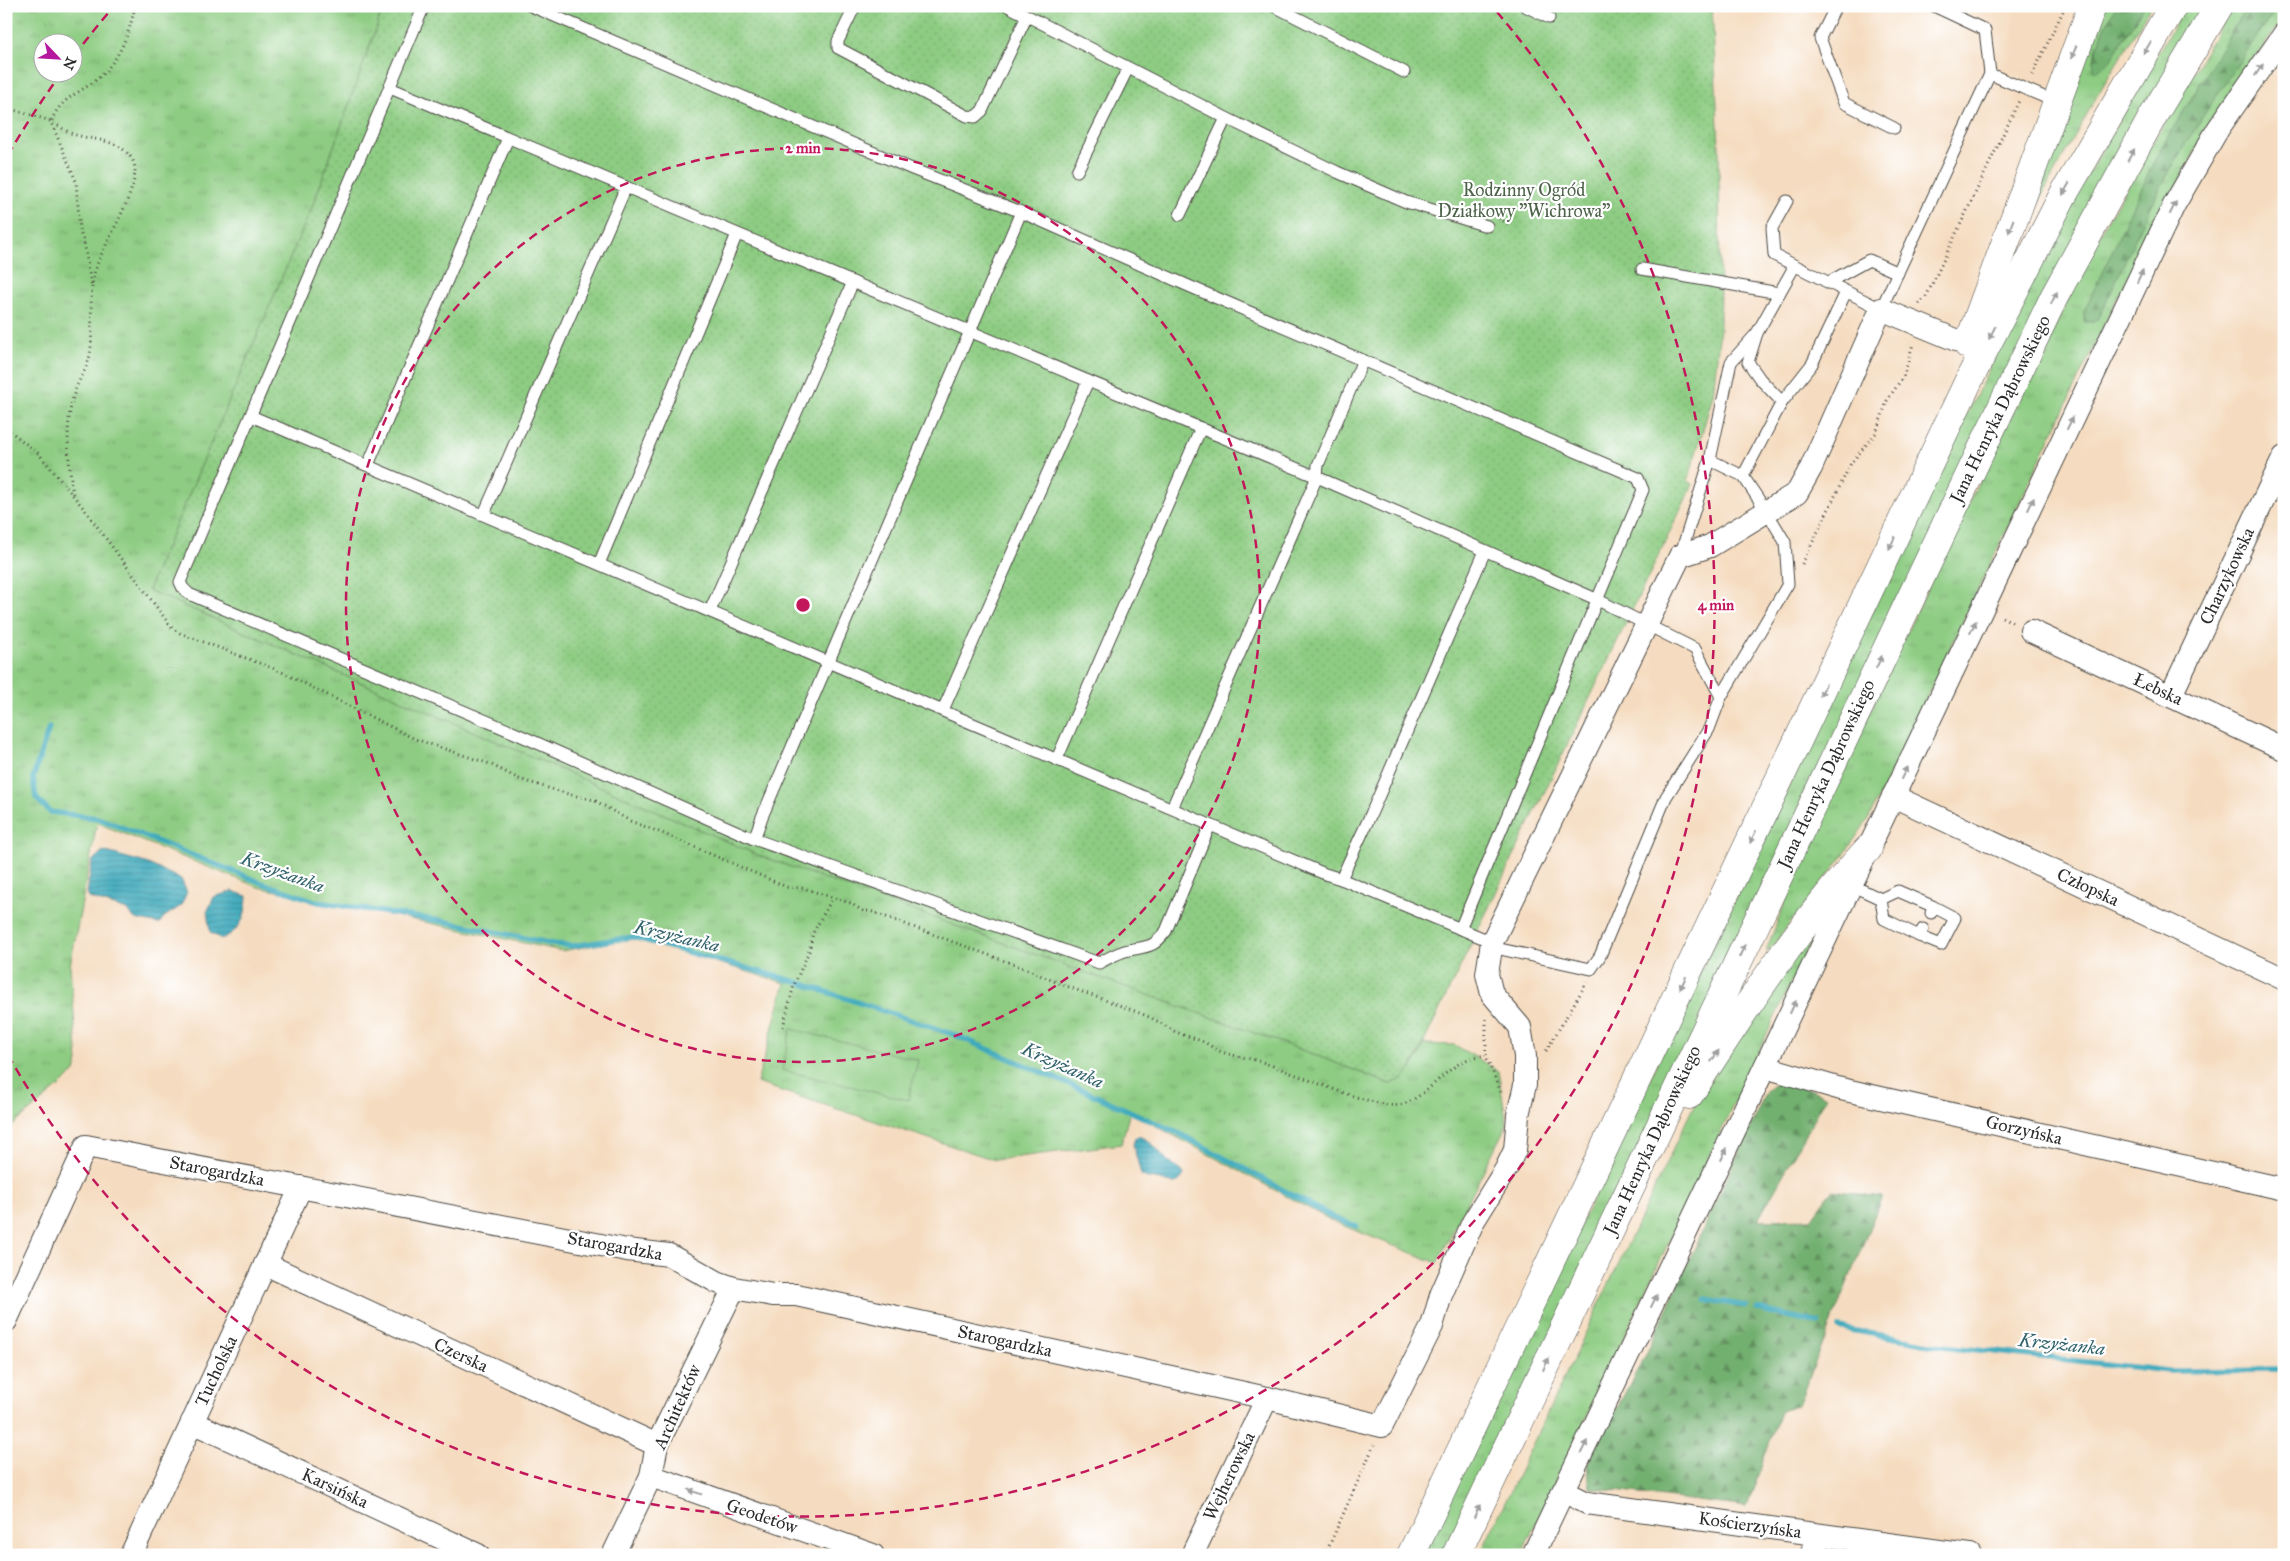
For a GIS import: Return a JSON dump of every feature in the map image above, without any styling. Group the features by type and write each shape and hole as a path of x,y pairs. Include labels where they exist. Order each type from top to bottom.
{"main road":[{"path":"1913,499 1933,422 1968,344 2092,6"},
{"path":"1411,1555 1990,336 2062,197 2173,6"},
{"name":"Jana Henryka Dąbrowskiego","path":"1456,1555 2054,297 2149,123 2219,6"},
{"path":"1631,1185 1796,936 1842,876 1868,849"}],"street":[{"path":"1533,1555 2174,205 2218,129 2284,34"},
{"path":"1382,1426 1432,1326 1441,1295 1473,1222 1506,1169 1515,1150 1518,1115 1525,1085 1525,1056 1520,1027 1492,994 1487,974 1491,945 1680,556 1710,546 1797,493 1811,468 1881,309 1968,344"},
{"name":"Charzykowska","path":"2171,695 2284,457"},
{"name":"Łebska","path":"2031,631 2284,749"},
{"name":"Człopska","path":"1893,796 2284,979"},
{"name":"Gorzyńska","path":"1765,1067 1841,1090 2284,1190"},
{"name":"Starogardzka","path":"6,1321 86,1146 627,1250 669,1255 717,1282 734,1288 773,1295 796,1295 1267,1398 1382,1426"},
{"name":"Tucholska","path":"131,1555 301,1187"},
{"name":"Czerska","path":"265,1264 657,1445"},
{"name":"Architektów","path":"613,1555 651,1476 657,1445 734,1288"},
{"name":"Wejherowska","path":"1192,1555 1267,1398"},
{"name":"Karsińska","path":"192,1422 478,1555"},
{"name":"Geodetów","path":"651,1476 873,1555"},
{"name":"Kościerzyńska","path":"1563,1491 1587,1503 1969,1555"},
{"path":"1810,1555 1820,1535"}],"lane":[{"path":"424,6 180,582 183,588 189,594 517,734 754,839 1099,963 1129,950 1150,946 1162,936 1181,899 1210,825"},
{"path":"531,6 912,169 1022,212 1191,288 1638,478 1643,490 1460,929"},
{"path":"855,6 838,41 838,48 967,116 975,117 982,111 1027,16"},
{"path":"1008,6 1226,118 1337,172 1406,202 1486,226"},
{"path":"1274,6 1404,72"},
{"path":"1525,6 1549,18"},
{"path":"1836,6 1820,38 1844,103 1894,128"},
{"path":"1788,201 1772,228 1774,255 1794,267 1881,309 1990,74 1985,30 1934,6"},
{"path":"1077,171 1128,68"},
{"path":"1990,74 2056,102"},
{"path":"390,88 1317,477 1596,600 1695,649 1721,696"},
{"path":"1180,214 1226,118"},
{"path":"368,465 508,138"},
{"path":"484,514 626,187"},
{"path":"754,839 1022,212"},
{"path":"599,564 737,234"},
{"path":"1826,283 1869,260 1898,273"},
{"path":"1782,402 1760,379 1748,362 1757,333 1794,267"},
{"path":"1642,269 1779,293"},
{"path":"710,611 853,282"},
{"path":"1743,476 1782,402 1812,364 1846,292"},
{"path":"1680,556 1710,460 1732,362 1757,333"},
{"path":"1172,808 1317,477 1318,466 1363,360"},
{"path":"943,710 1088,381"},
{"path":"251,416 1325,874 1460,929 1491,945 1591,969 1600,956 1666,796 1709,729 1721,696 1788,584 1785,542 1767,512 1743,476 1710,460"},
{"path":"1057,759 1201,428"},
{"path":"1341,879 1485,551"},
{"path":"1851,885 1881,899"},
{"path":"1898,891 1931,909 1955,918 1940,946 1921,932 1884,919 1881,899 1898,891"}],"path":[{"path":"73,496 69,468 70,423 74,392 90,356 92,325 91,284 84,242 80,232 76,181 51,122 54,113 70,95 93,82 115,60 128,38 135,6"},
{"path":"1788,584 1802,565 1851,463 1876,433 1888,401 1904,374 1914,340 1910,321 1926,297 2066,6"},
{"path":"6,108 51,122 71,133 116,146 130,155 137,170 135,181 120,220 97,265 91,284"},
{"path":"783,1027 794,985 809,951 813,934 832,899"},
{"path":"1525,1085 1586,984 1591,969"},
{"path":"1492,994 1486,1019 1486,1056 1505,1100 1518,1115"},
{"path":"1325,1555 1382,1426"}],"green space":[{"path":"6,6 384,6 313,205 148,590 758,855 1302,1050 1390,1084 1408,1073 1424,1044 1455,1045 1498,1071 1507,1124 1437,1263 1334,1222 1130,1112 1121,1144 995,1160 757,1083 785,983 635,938 562,951 258,887 97,823 70,966 78,1062 75,1071 6,1131"},
{"name":"Rodzinny Ogród Działkowy \"Wichrowa\"","path":"384,6 1712,6 1719,146 1720,328 1713,395 1688,481 1693,484 1410,1071 1403,1079 1390,1084 1302,1050 758,855 148,590 313,205"},
{"path":"2100,6 2151,6 2097,96 2042,195 2019,254 1996,300"},
{"path":"2116,6 2144,6 2110,61 2098,71 2094,70 2098,46"},
{"path":"2185,6 2206,6 1443,1555 1423,1555 1904,544 2059,225"},
{"path":"2232,6 2284,6 2284,17 2212,119 2117,298 1869,818 1841,859 1767,953 1767,948 1807,847 1943,555 2105,225"},
{"path":"2247,6 2278,6 2183,148 2140,228 2099,318 2093,322 2084,322 2084,311 2157,155"},
{"path":"1823,915 1521,1555 1480,1555 1693,1107"},
{"path":"791,1029 918,1060 908,1100 782,1070"},
{"path":"1789,1082 1827,1096 1758,1220 1811,1219 1832,1190 1882,1197 1798,1405 1780,1412 1747,1507 1590,1488 1587,1464 1649,1348 1767,1090 1775,1084"}],"water":[{"path":"103,851 146,863 181,879 187,892 181,906 164,917 159,924 135,919 127,910 89,898 87,893 92,861"},
{"path":"232,891 247,896 244,917 233,932 221,939 210,932 207,912 214,897"},
{"path":"1139,1136 1152,1144 1169,1162 1184,1174 1180,1181 1171,1183 1141,1175 1133,1144 1135,1138"}],"waterway":[{"name":"Krzyżanka","path":"49,728 33,778 36,798 50,812 98,818 265,884 318,902 447,922 553,944 572,946 633,937 797,982 955,1035 1103,1099 1180,1134 1336,1219 1356,1226"},
{"name":"Krzyżanka","path":"1705,1299 1746,1306"},
{"name":"Krzyżanka","path":"1757,1309 1819,1323"},
{"name":"Krzyżanka","path":"1839,1328 1942,1346 2169,1371 2284,1370"}]}
